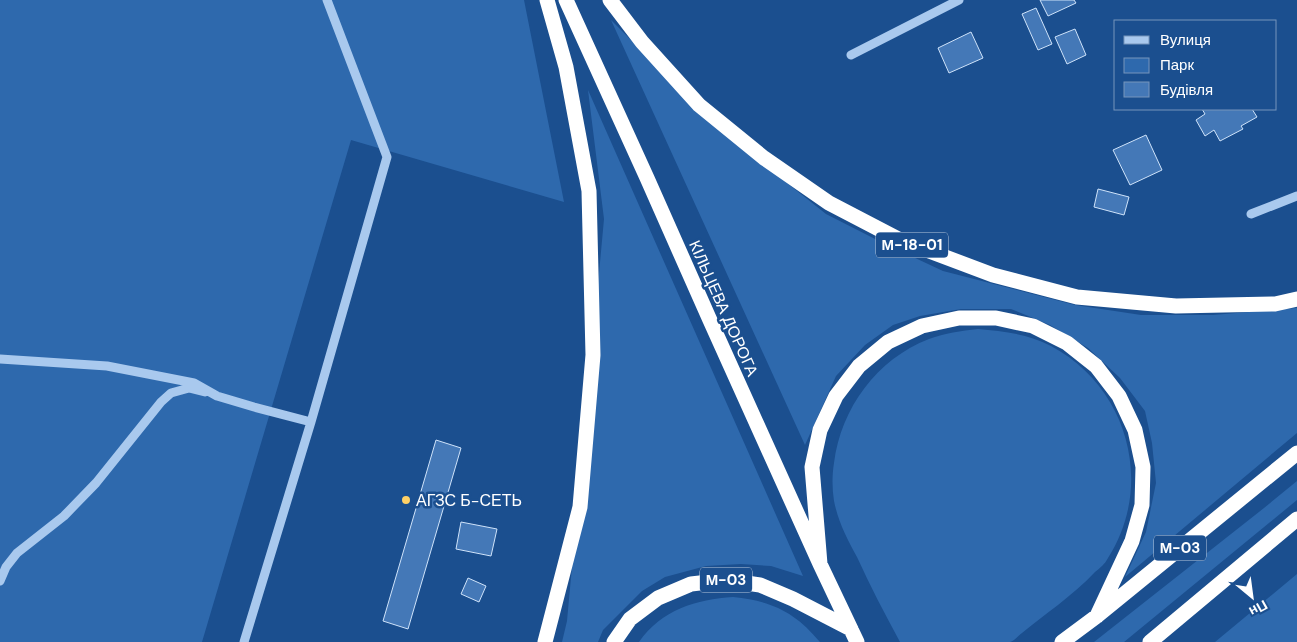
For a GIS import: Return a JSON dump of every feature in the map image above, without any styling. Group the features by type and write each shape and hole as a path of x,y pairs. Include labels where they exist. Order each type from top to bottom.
{"highway":[{"path":"545,642 580,507 593,355 589,191 566,67 547,0"},
{"name":"КІЛЬЦЕВА ДОРОГА","path":"566,0 854,636"},
{"name":"М-18-01","path":"610,0 642,42 699,105 764,158 829,203 900,240 993,276 1078,297 1176,306 1275,304 1297,300"},
{"path":"820,564 812,466 820,430 836,396 859,366 888,342 922,326 959,318 996,318 1033,326 1067,343 1082,354 1096,366 1119,396 1135,430 1143,467 1142,505 1132,541 1097,616"},
{"name":"М-03","path":"1062,642 1097,616 1297,453"},
{"path":"1150,642 1297,519"},
{"name":"М-03","path":"614,642 630,619 658,598 691,584 726,580 760,585 793,600 854,636"}],"street":[{"path":"244,642 311,422 387,157 327,0"},
{"path":"851,55 959,0"},
{"path":"1251,214 1297,196"},
{"path":"0,359 107,366 194,383 217,396"},
{"path":"0,580 6,567 17,553 64,516 96,483 161,402 171,393 189,388 311,422"}],"green space":[{"path":"0,0 524,0 564,202 351,140 202,642 0,642"},
{"path":"611,20 723,132 826,214 943,271 1075,305 1141,315 1213,315 1297,308 1297,433 1125,577 1146,532 1156,483 1152,443 1145,411 1120,378 1088,348 1050,325 1011,309 961,309 920,316 893,325 865,345 836,376 805,445"},
{"path":"588,90 803,576 771,566 741,564 706,566 665,577 642,591 603,630 598,642 562,642 567,621 604,219"},
{"path":"978,329 1024,336 1051,346 1077,364 1099,386 1115,412 1126,440 1131,469 1130,499 1122,529 1104,564 1073,593 1010,642 900,642 846,537 838,516 832,482 838,443 844,423 853,405 878,373 893,359 929,339 959,331"},
{"path":"1297,481 1297,500 1124,642 1094,642 1264,508"},
{"path":"1297,574 1297,642 1215,642"},
{"path":"733,597 760,602 782,610 801,623 820,642 639,642 658,622 681,608 706,600"}],"building":[{"path":"1040,0 1074,0 1076,3 1048,16"},
{"path":"1036,8 1052,44 1038,50 1022,14"},
{"path":"1075,29 1086,55 1067,64 1055,37"},
{"path":"971,32 983,58 949,73 938,48"},
{"path":"1203,110 1253,110 1257,117 1241,126 1243,129 1220,141 1214,130 1205,136 1196,120 1205,114"},
{"path":"1146,135 1162,170 1130,185 1113,150"},
{"path":"1098,189 1129,197 1124,215 1094,207"},
{"path":"436,440 461,448 408,629 383,621"},
{"path":"461,522 497,529 491,556 456,549"},
{"path":"468,578 486,586 479,602 461,594"}],"place":[{"name":"АГЗС Б-СЕТЬ","path":"406,500"}]}
